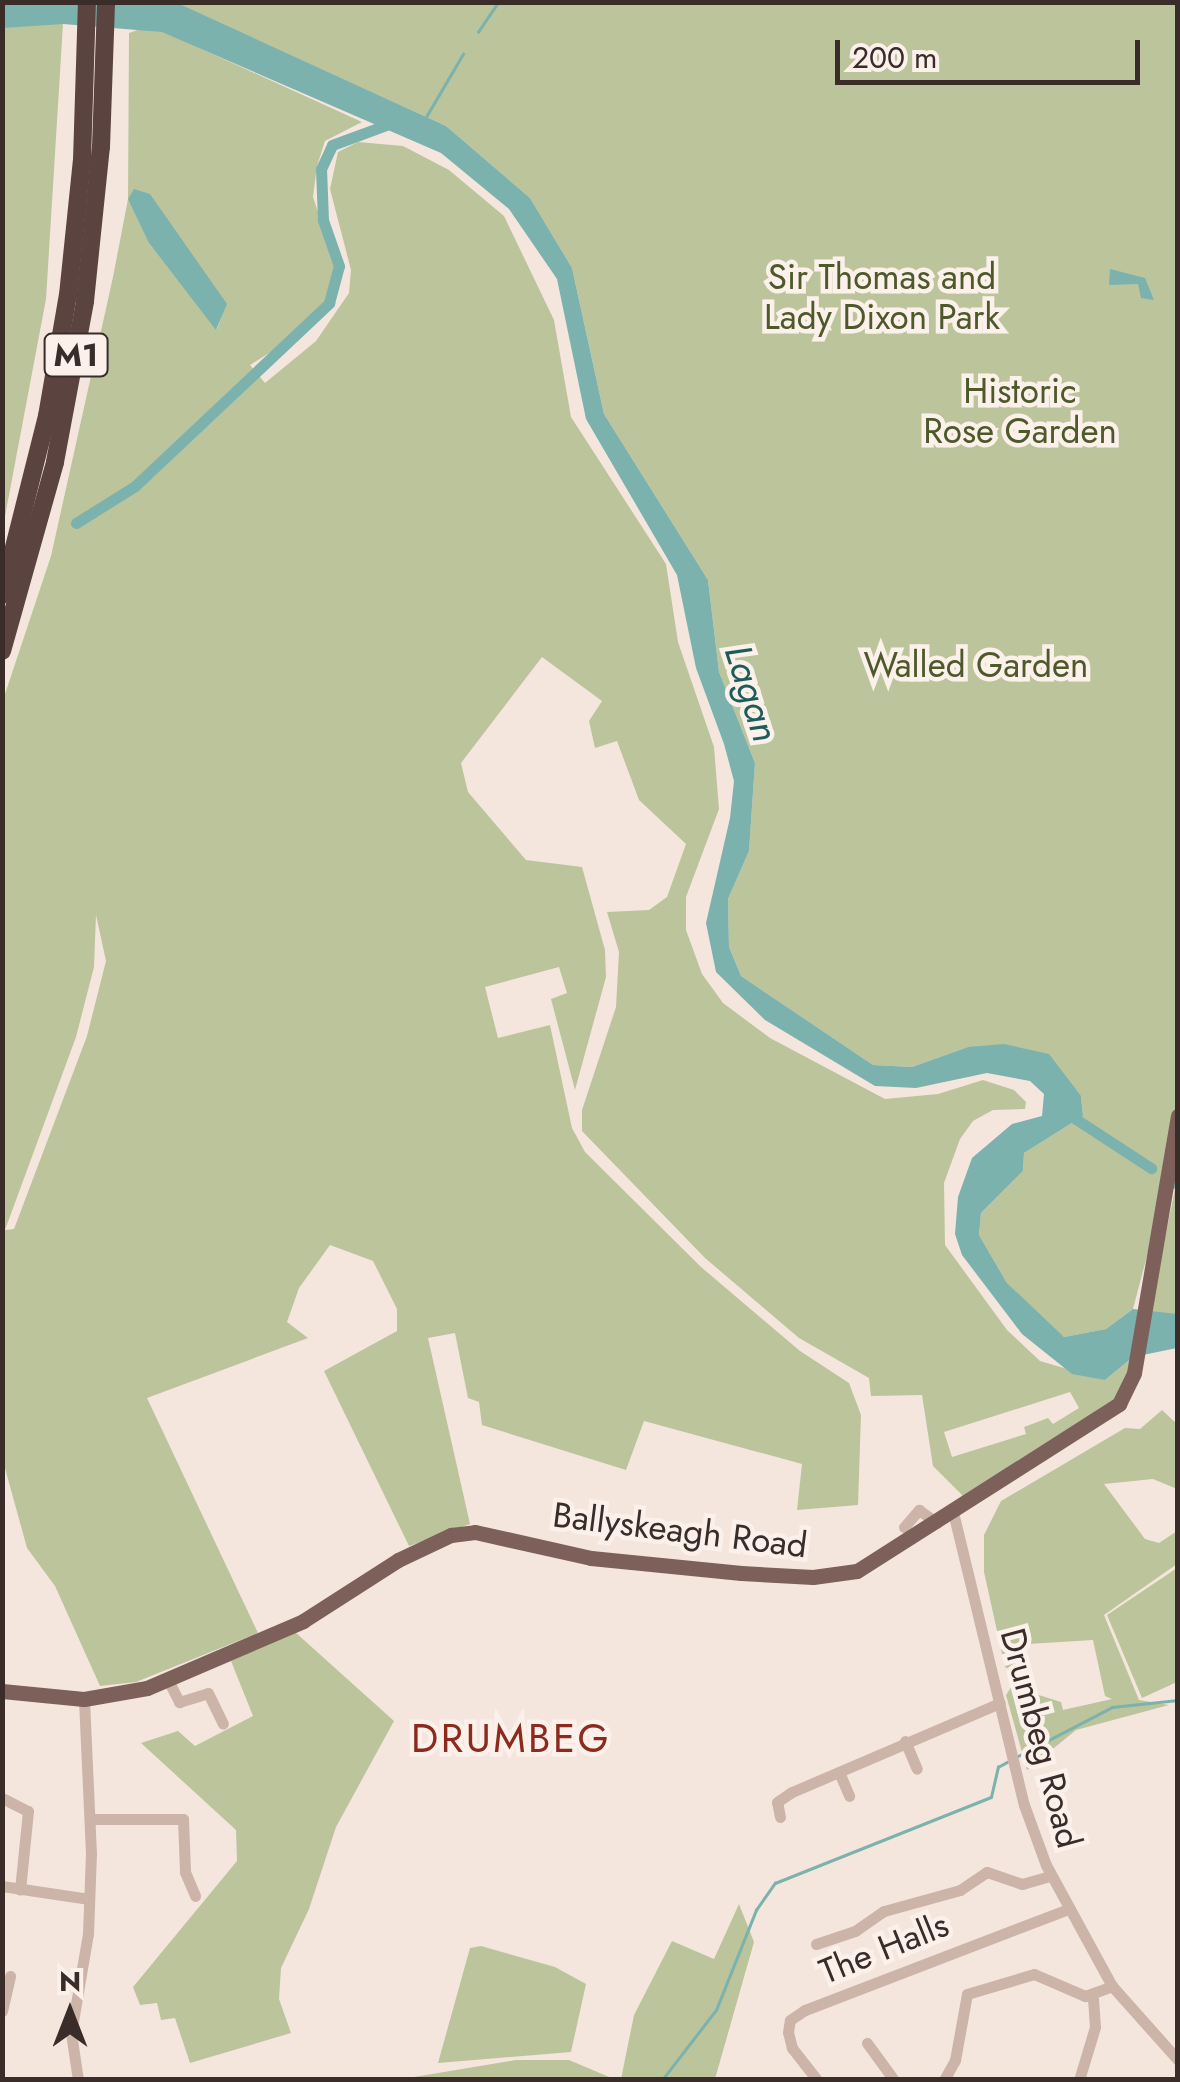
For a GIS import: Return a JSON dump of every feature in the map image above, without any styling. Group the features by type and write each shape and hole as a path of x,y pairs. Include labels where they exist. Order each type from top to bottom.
{"highway":[{"name":"M1","path":"2,595 65,310 87,50 87,2"},
{"name":"M1","path":"2,651 38,534 71,381 95,220 106,2"}],"main road":[{"name":"Ballyskeagh Road","path":"2,1691 84,1698 168,1680 323,1611 398,1560 452,1534 475,1532 591,1558 813,1578 858,1571 1106,1417 1134,1373 1142,1303 1178,1116"}],"street":[{"path":"904,1527 919,1510 936,1523"},
{"name":"Drumbeg Road","path":"954,1512 1015,1767 1050,1876 1112,1986 1178,2060"},
{"path":"168,1680 179,1702 208,1693 223,1724"},
{"path":"78,2080 71,2033 89,1899 90,1818 84,1698"},
{"path":"780,1817 777,1802 905,1741 1000,1703"},
{"path":"905,1741 917,1769"},
{"path":"839,1772 849,1796"},
{"path":"2,1798 28,1811 20,1890"},
{"path":"90,1818 183,1819 185,1872 195,1896"},
{"path":"816,1944 855,1931 884,1911 960,1890 988,1872 1022,1884 1050,1876"},
{"path":"2,1886 89,1899"},
{"name":"The Halls","path":"817,2080 792,2048 790,2020 805,2010 1066,1910"},
{"path":"944,2080 960,2042 962,1999 982,1988 1034,1974 1093,1998"},
{"path":"2,2011 10,1976"},
{"path":"1093,1998 1112,1986"},
{"path":"1079,2080 1095,2027 1093,1998"},
{"path":"867,2042 894,2080"}],"green space":[{"name":"Sir Thomas and Lady Dixon Park","path":"175,3 1177,3 1178,1102 1164,1191 1133,1309 1106,1329 1064,1337 1007,1283 979,1235 981,1213 1023,1171 1024,1153 1083,1116 1081,1096 968,1047 912,1067 873,1065 741,976 729,947 728,899 749,851 755,763 719,672 708,580 604,414 572,268 530,198 446,126"},
{"path":"15,24 63,24 46,299 3,527 3,28"},
{"path":"140,29 162,31 362,122 325,141 317,166 313,197 337,269 336,285 303,332 250,365 265,383 316,341 349,293 351,270 330,189 338,152 358,142 403,146 449,170 504,216 554,320 571,417 666,564 678,642 714,747 719,809 686,897 686,930 702,974 723,1003 770,1038 885,1099 938,1094 983,1080 1014,1090 1026,1102 1025,1109 993,1110 973,1121 960,1139 944,1183 945,1245 1007,1330 1040,1361 1105,1380 1133,1357 1124,1393 966,1499 933,1466 922,1395 871,1396 869,1378 799,1338 705,1258 582,1131 582,1110 616,1007 619,952 607,912 649,910 667,897 686,844 639,800 617,741 595,748 589,721 602,701 542,657 461,763 468,792 526,860 582,867 605,950 606,977 575,1090 551,999 567,993 559,967 485,987 498,1038 550,1025 572,1128 585,1152 701,1267 800,1351 849,1383 861,1415 858,1505 797,1510 802,1464 644,1421 626,1470 482,1425 479,1402 468,1398 455,1333 428,1338 470,1524 409,1546 324,1371 397,1331 397,1309 373,1261 330,1245 299,1288 287,1322 308,1338 147,1398 258,1633 136,1682 100,1686 55,1586 27,1548 3,1461 3,700 51,556 128,199 129,33","holes":["149,243 195,261 226,304 217,329","96,915 106,961 87,1036 14,1229 5,1230 76,1037 94,967","1070,1392 1079,1408 1053,1424 1048,1418 1024,1427 1026,1434 952,1457 944,1432"]},
{"path":"1175,1189 1177,1314 1165,1316 1150,1311"},
{"path":"1162,1410 1177,1424 1177,1489 1153,1479 1104,1484 1145,1539 1159,1543 1177,1531 1177,1564 1104,1615 1139,1700 1169,1705 1076,1730 1027,1770 1006,1695 1012,1686 1024,1682 1026,1691 1061,1702 1063,1710 1112,1699 1105,1696 1093,1640 1012,1645 1017,1673 1005,1667 984,1572 984,1535 1001,1501 1125,1428 1140,1429"},
{"path":"1177,1568 1177,1682 1142,1698 1107,1615"},
{"path":"295,1632 394,1721 336,1827 309,1909 281,1968 279,1999 291,2033 190,2063 175,2018 161,2020 157,2003 140,2005 133,1987 237,1861 236,1830 141,1743 178,1731 195,1746 253,1716 231,1661"},
{"path":"739,1904 754,1942 715,2079 621,2079 634,2015 672,1941 714,1959"},
{"path":"481,1946 555,1967 586,1984 571,2052 438,2063 470,1948"},
{"path":"516,2060 569,2060 614,2079 402,2079"}],"water":[{"path":"175,2 446,126 530,198 572,268 604,414 708,580 719,672 755,763 749,851 728,899 729,947 741,976 873,1065 912,1067 968,1047 1004,1044 1049,1054 1081,1096 1083,1116 1024,1153 1023,1171 981,1213 979,1235 1007,1283 1064,1337 1106,1329 1133,1309 1177,1314 1177,1348 1133,1357 1105,1380 1072,1374 1022,1334 962,1255 955,1234 958,1197 972,1158 1012,1124 1042,1116 1044,1094 1030,1081 987,1073 916,1088 875,1086 765,1020 716,972 706,923 730,818 734,781 724,744 696,668 677,575 586,419 557,279 509,209 441,153 162,32 63,24 3,28 2,3"},
{"path":"134,189 150,194 227,304 216,330 149,243 128,199"},
{"path":"1110,269 1145,278 1154,300 1141,298 1138,284 1109,285"}],"waterway":[{"path":"478,32 498,2"},
{"path":"426,117 463,54"},
{"path":"76,523 135,486 329,303 339,266 323,220 321,169 332,145 389,124"},
{"path":"1065,1112 1151,1168"},
{"path":"1018,1756 1112,1707 1178,1700"},
{"path":"662,2080 716,2010 756,1910 775,1883 991,1797 998,1767 1007,1762"}],"district":[{"name":"DRUMBEG","path":"511,1738"}],"park label":[{"name":"Historic Rose Garden","path":"1020,411"},
{"name":"Walled Garden","path":"976,665"}],"water label":[{"name":"Lagan","path":"752,693"}]}
